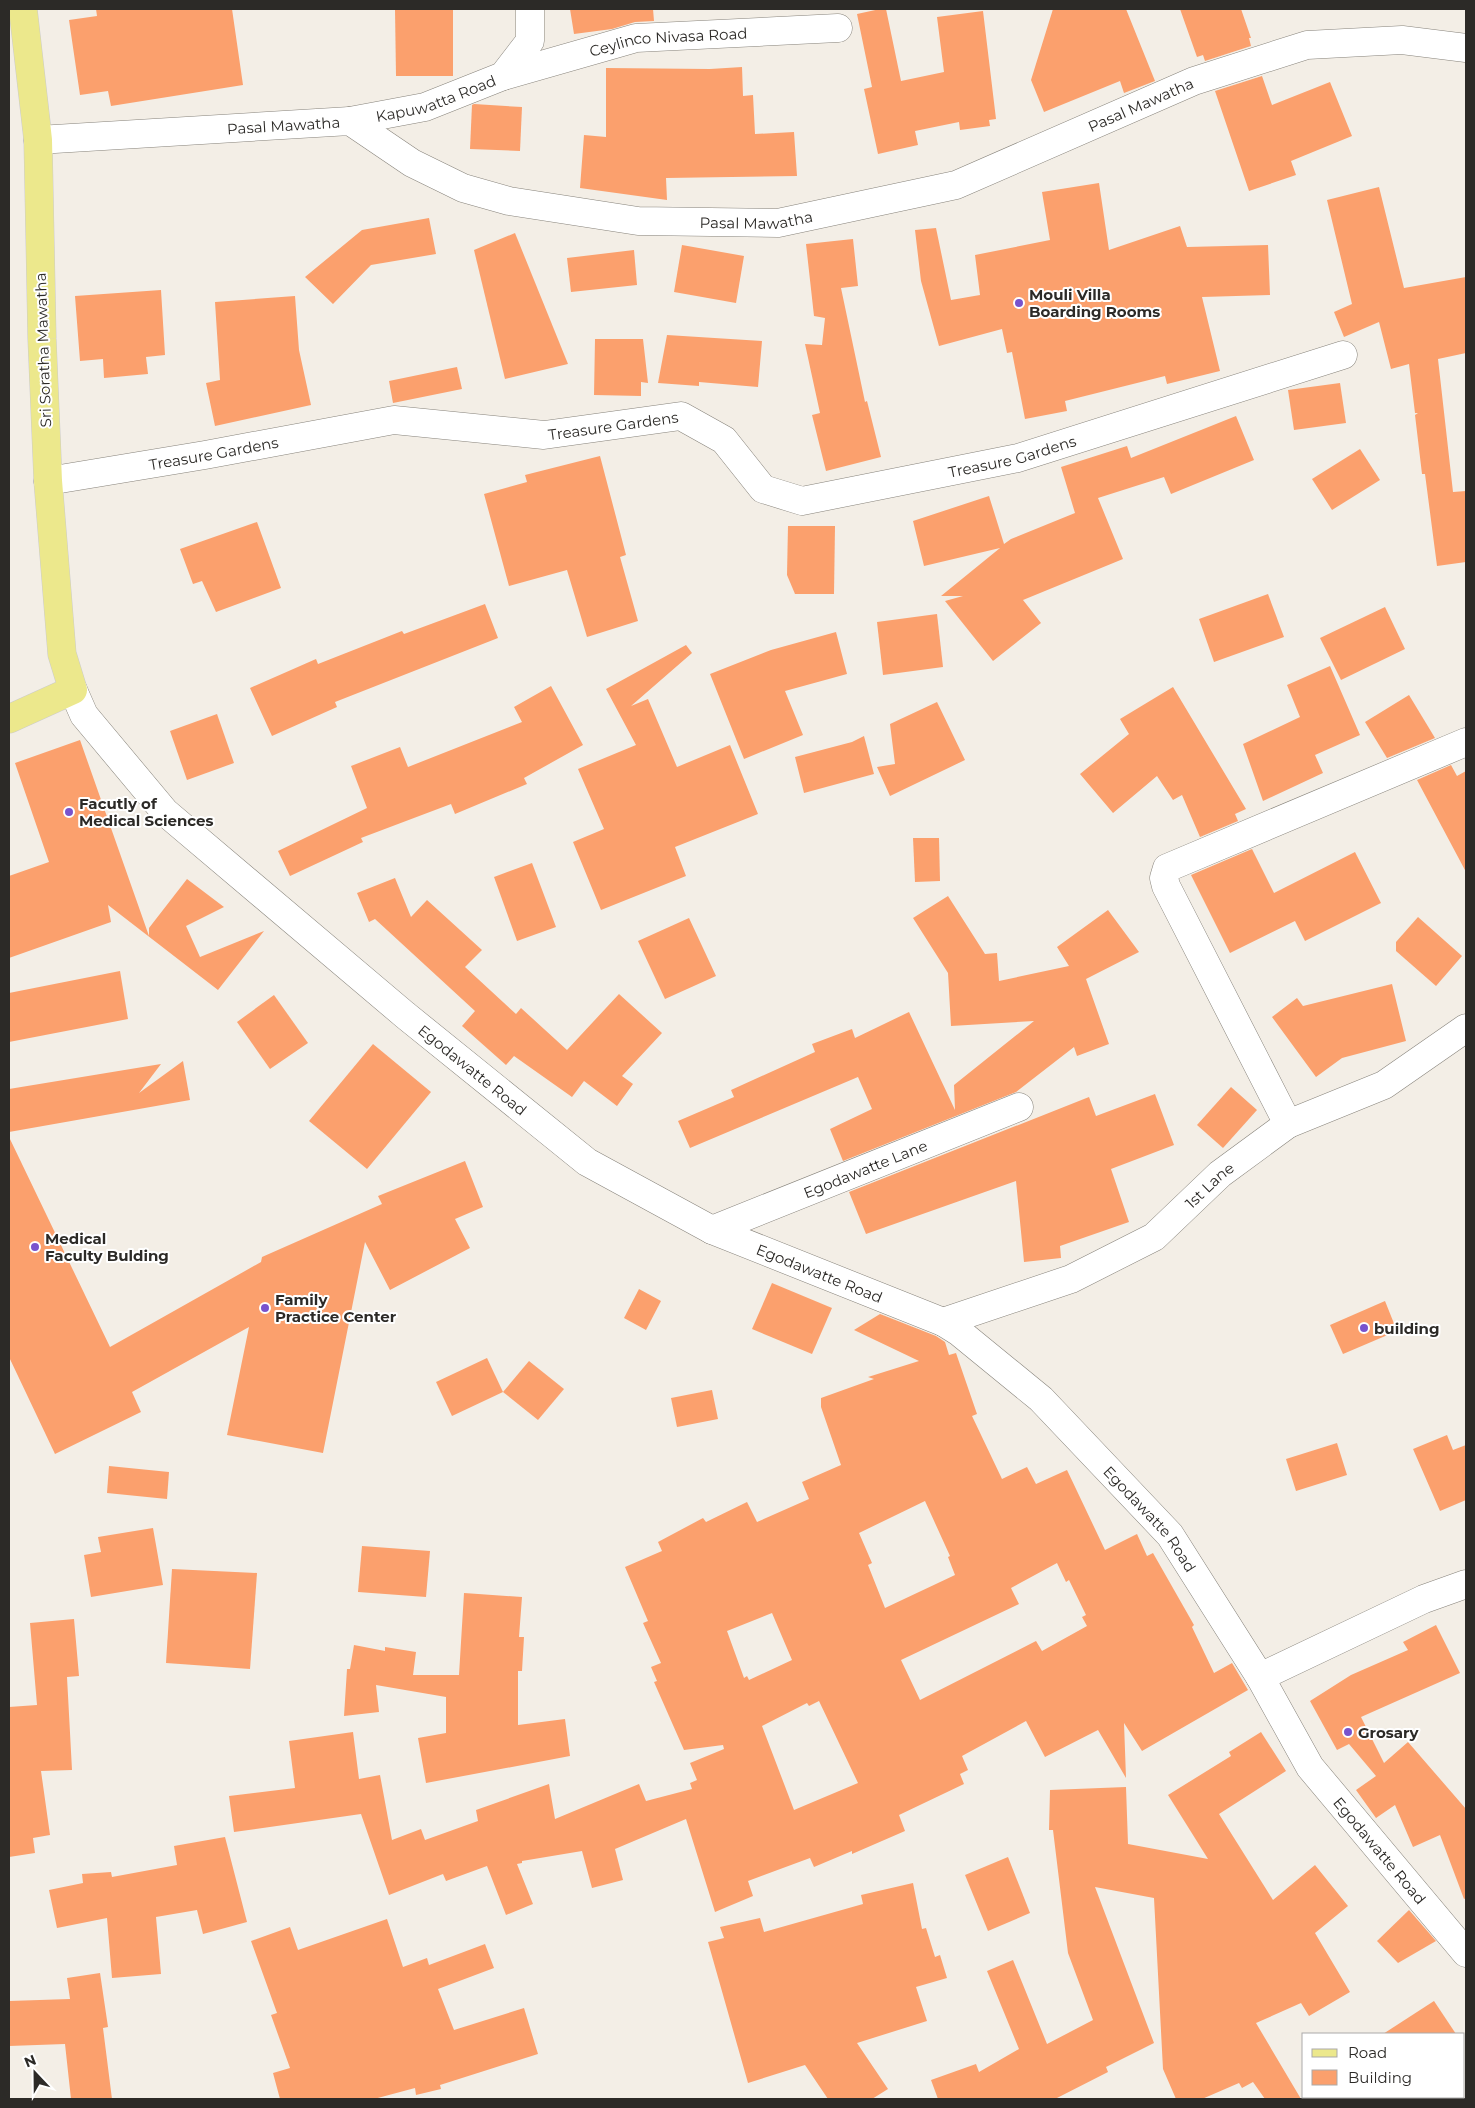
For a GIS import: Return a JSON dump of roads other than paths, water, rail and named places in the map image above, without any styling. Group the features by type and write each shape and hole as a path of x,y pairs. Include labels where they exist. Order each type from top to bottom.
{"main road":[{"name":"Sri Soratha Mawatha","path":"23,9 38,140 42,339 48,481 62,654 73,690"},
{"path":"9,719 73,690"}],"street":[{"name":"Kapuwatta Road","path":"350,121 425,107 503,76 530,41 530,9"},
{"name":"Ceylinco Nivasa Road","path":"503,76 636,38 838,28"},
{"name":"Pasal Mawatha","path":"38,140 350,121 412,164 463,188 509,200 638,221 778,223 956,185 1194,81 1307,45 1402,40 1466,48"},
{"name":"Treasure Gardens","path":"48,481 205,456 394,420 544,435 681,416 724,440 764,489 802,501 1018,458 1343,355"},
{"name":"Egodawatte Road","path":"73,690 84,716 165,812 405,1016 587,1162 712,1230 943,1322 959,1332 1041,1399 1170,1535 1260,1677 1310,1767 1466,1953"},
{"path":"1288,1124 1166,886 1164,878 1167,868 1466,742"},
{"name":"1st Lane","path":"943,1322 1071,1280 1154,1237 1220,1174 1288,1124 1384,1085 1466,1028"},
{"name":"Egodawatte Lane","path":"712,1230 1019,1107"},
{"path":"1260,1677 1424,1599 1466,1584"}],"place":[{"name":"Mouli Villa Boarding Rooms","path":"1019,303"},
{"name":"Facutly of Medical Sciences","path":"69,812"},
{"name":"Medical Faculty Bulding","path":"35,1247"},
{"name":"Family Practice Center","path":"265,1308"},
{"name":"building","path":"1364,1328"},
{"name":"Grosary","path":"1348,1732"}]}
